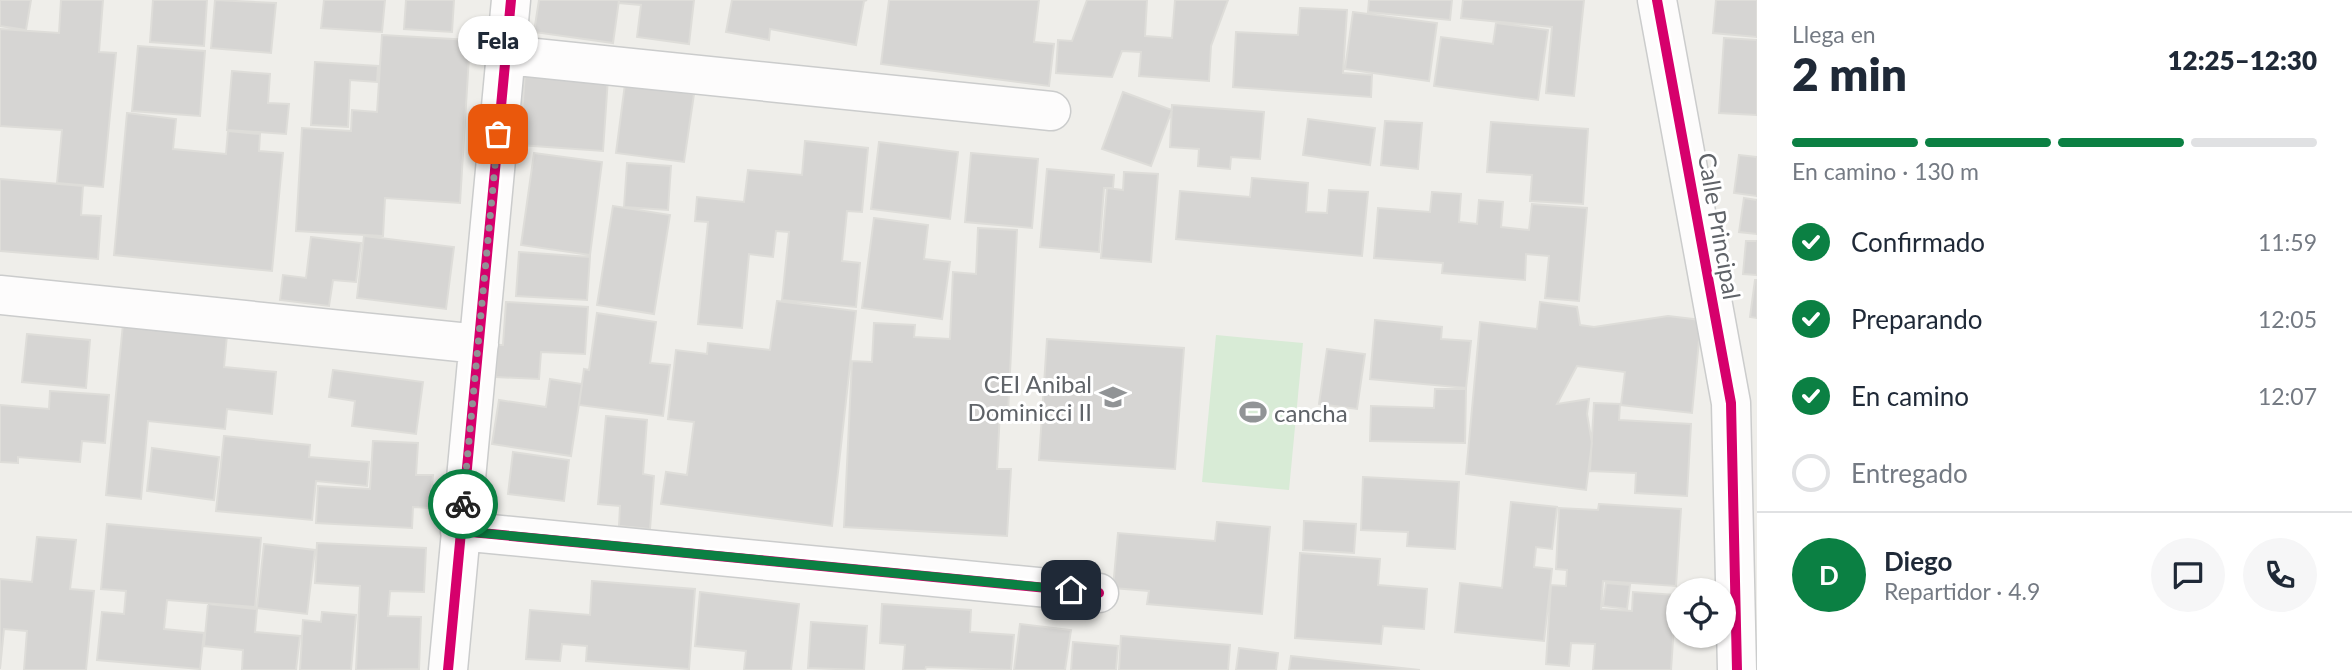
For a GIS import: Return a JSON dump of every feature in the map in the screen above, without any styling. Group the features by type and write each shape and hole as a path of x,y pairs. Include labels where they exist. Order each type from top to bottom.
{"street":[{"path":"448,670 511,0"},
{"name":"Calle Principal","path":"1657,0 1731,403 1737,670"},
{"path":"506,55 1051,111"},
{"path":"0,295 479,344"},
{"path":"460,531 1099,593"}],"green space":[{"name":"cancha","path":"1216,335 1303,343 1289,490 1202,482"}],"building":[{"path":"0,0 31,0 26,30 0,26"},
{"path":"61,0 103,0 99,52 116,53 103,187 57,183 62,130 0,126 0,29 59,33"},
{"path":"153,0 207,0 204,46 150,42"},
{"path":"215,0 276,3 271,53 211,48"},
{"path":"324,0 385,0 382,32 321,28"},
{"path":"406,0 454,0 452,32 404,29"},
{"path":"539,0 619,0 613,43 534,32"},
{"path":"619,0 694,0 689,44 637,37 641,5 619,3"},
{"path":"732,0 867,0 864,1 856,45 770,29 769,40 726,32"},
{"path":"889,0 1039,0 1034,42 1054,44 1049,86 881,64"},
{"path":"1087,0 1147,0 1145,36 1172,38 1175,0 1228,0 1211,46 1209,81 1139,76 1141,52 1122,51 1112,77 1056,73 1058,40 1072,41"},
{"path":"1369,0 1452,0 1450,20 1368,12"},
{"path":"1463,0 1584,0 1574,96 1546,93 1552,27 1461,18"},
{"path":"1716,0 1757,0 1757,37 1713,33"},
{"path":"1300,8 1347,10 1343,73 1372,75 1371,97 1233,87 1236,32 1298,35"},
{"path":"1353,12 1437,23 1429,81 1345,69"},
{"path":"1496,23 1548,30 1538,100 1434,86 1441,37 1493,44"},
{"path":"382,35 470,40 460,203 385,198 383,236 296,231 302,128 351,131 352,110 377,112"},
{"path":"1724,38 1757,40 1757,115 1719,113"},
{"path":"138,46 205,51 200,116 132,111"},
{"path":"315,62 378,66 377,82 350,80 348,127 311,125"},
{"path":"232,71 270,74 268,103 289,104 286,134 227,130"},
{"path":"525,71 608,78 603,151 520,145"},
{"path":"625,84 694,94 684,162 616,153"},
{"path":"1123,92 1172,110 1151,166 1102,149"},
{"path":"1172,105 1264,112 1260,159 1231,157 1230,169 1198,166 1199,149 1170,147"},
{"path":"127,113 176,119 173,149 226,154 228,131 260,134 259,151 283,153 272,271 114,255"},
{"path":"1308,119 1375,128 1370,165 1303,155"},
{"path":"1385,121 1422,123 1418,169 1381,165"},
{"path":"1491,122 1588,129 1583,204 1530,201 1532,175 1487,172"},
{"path":"805,141 868,148 862,212 847,211 842,261 860,263 856,307 782,300 789,232 776,231 773,257 749,254 742,328 698,324 708,222 695,221 697,197 744,202 748,170 802,175"},
{"path":"879,142 958,152 950,219 871,209"},
{"path":"534,153 602,162 590,255 521,245"},
{"path":"971,153 1038,159 1032,228 965,222"},
{"path":"1739,155 1757,157 1757,196 1734,193"},
{"path":"627,163 671,166 668,210 624,207"},
{"path":"1047,169 1114,175 1113,188 1104,188 1099,252 1040,247"},
{"path":"1124,172 1158,174 1151,262 1101,258 1107,188 1123,190"},
{"path":"1252,178 1308,183 1306,212 1327,213 1329,190 1368,192 1362,256 1176,239 1180,191 1250,197"},
{"path":"0,179 83,186 81,215 101,216 98,259 0,251"},
{"path":"1432,192 1461,194 1459,222 1477,224 1479,200 1503,202 1501,227 1529,230 1532,204 1587,208 1579,301 1545,298 1549,256 1526,254 1525,280 1442,273 1443,263 1374,258 1378,208 1430,212"},
{"path":"1744,198 1757,200 1757,234 1739,232"},
{"path":"613,206 670,215 654,314 597,305"},
{"path":"874,218 928,225 924,259 950,262 942,319 862,308"},
{"path":"978,228 1017,230 1008,413 1000,412 997,469 1011,469 1007,536 844,527 852,361 872,362 874,323 915,325 914,337 950,339 953,272 976,274"},
{"path":"364,236 454,247 446,309 357,298"},
{"path":"311,237 361,243 356,282 333,280 329,306 280,300 283,275 306,278"},
{"path":"1746,241 1757,241 1757,275 1743,274"},
{"path":"519,252 590,257 587,300 516,296"},
{"path":"1757,280 1757,318 1750,317"},
{"path":"777,301 856,311 832,526 661,504 666,472 687,475 694,422 668,419 676,350 707,354 708,343 770,350"},
{"path":"506,302 588,307 585,354 541,352 539,379 496,377 497,345 503,345"},
{"path":"1540,302 1577,307 1580,325 1594,327 1668,316 1701,320 1692,413 1621,405 1625,372 1577,366 1557,404 1589,399 1587,414 1592,443 1586,490 1466,474 1480,322 1537,329"},
{"path":"597,313 656,322 650,363 670,365 663,416 579,405 584,369 589,370"},
{"path":"1375,320 1442,327 1441,339 1471,341 1466,388 1370,379"},
{"path":"123,324 227,335 224,367 276,372 272,414 227,409 225,429 148,421 141,499 106,495"},
{"path":"27,334 90,340 86,388 22,382"},
{"path":"1047,339 1184,348 1175,469 1039,460"},
{"path":"1327,349 1365,354 1357,409 1319,404"},
{"path":"333,370 423,382 416,434 352,426 355,401 329,397"},
{"path":"550,379 582,384 571,456 492,444 499,400 546,407"},
{"path":"1435,389 1466,389 1465,443 1370,441 1371,406 1434,408"},
{"path":"50,391 109,395 105,443 82,441 80,462 18,457 18,463 0,462 0,405 49,409"},
{"path":"1594,403 1620,404 1619,420 1691,424 1687,496 1635,493 1636,473 1590,471"},
{"path":"606,416 647,420 643,474 654,476 650,529 619,526 620,506 598,504"},
{"path":"224,436 310,445 309,457 369,462 367,486 316,481 312,520 216,511"},
{"path":"373,441 418,443 416,475 433,475 430,508 413,507 412,528 316,523 318,486 370,489"},
{"path":"152,448 219,457 214,500 147,491"},
{"path":"513,452 569,460 564,501 508,494"},
{"path":"1363,477 1459,482 1455,549 1407,546 1408,532 1361,530"},
{"path":"1511,502 1557,507 1552,549 1536,547 1534,567 1552,569 1544,641 1455,632 1460,583 1502,588"},
{"path":"1599,504 1681,509 1677,578 1666,578 1666,585 1603,581 1601,609 1632,611 1633,592 1666,594 1666,648 1672,648 1671,670 1593,670 1595,644 1571,643 1569,666 1546,664 1551,585 1566,586 1567,570 1556,569 1559,508 1598,510"},
{"path":"1304,521 1356,524 1354,553 1303,550"},
{"path":"1217,522 1270,527 1262,614 1147,604 1149,591 1113,588 1118,533 1215,541"},
{"path":"107,524 261,538 255,607 167,600 164,629 204,633 200,669 97,660 102,612 124,614 126,591 101,589"},
{"path":"37,537 76,540 70,589 94,591 86,670 24,670 27,631 4,629 0,669 0,579 32,582"},
{"path":"317,543 426,548 424,592 390,591 388,616 421,617 419,669 356,670 360,586 315,583"},
{"path":"264,544 315,550 307,614 257,608"},
{"path":"1300,553 1380,559 1378,585 1427,589 1424,629 1383,626 1381,644 1295,638"},
{"path":"592,581 695,589 689,669 586,661 587,646 562,644 560,661 526,659 530,610 590,615"},
{"path":"1606,583 1630,585 1627,609 1603,606"},
{"path":"700,592 799,604 791,670 744,670 746,651 695,646"},
{"path":"208,604 257,609 255,632 300,636 296,670 242,670 243,650 204,646"},
{"path":"882,604 971,610 970,632 1014,635 1011,670 926,667 925,670 903,670 905,645 880,643"},
{"path":"322,612 356,615 351,670 300,670 303,620 321,622"},
{"path":"811,622 867,626 864,670 808,668"},
{"path":"1020,624 1071,630 1065,670 1014,670"},
{"path":"1121,636 1230,645 1228,670 1119,670"},
{"path":"1073,642 1118,646 1116,670 1071,670"},
{"path":"1239,648 1278,653 1276,670 1236,670"},
{"path":"1291,656 1420,670 1289,670"}],"cycle path":[{"path":"448,670 511,0"},
{"path":"1657,0 1731,403 1737,670"},
{"path":"460,531 1099,593"}],"way so far":[{"path":"463,504 498,134"}],"place":[{"name":"Fela","path":"498,134"},
{"name":"CEI Anibal Dominicci II","path":"1113,397"},
{"name":"cancha","path":"1253,412"}],"route":[{"path":"463,504 460,531 1071,590"}]}
